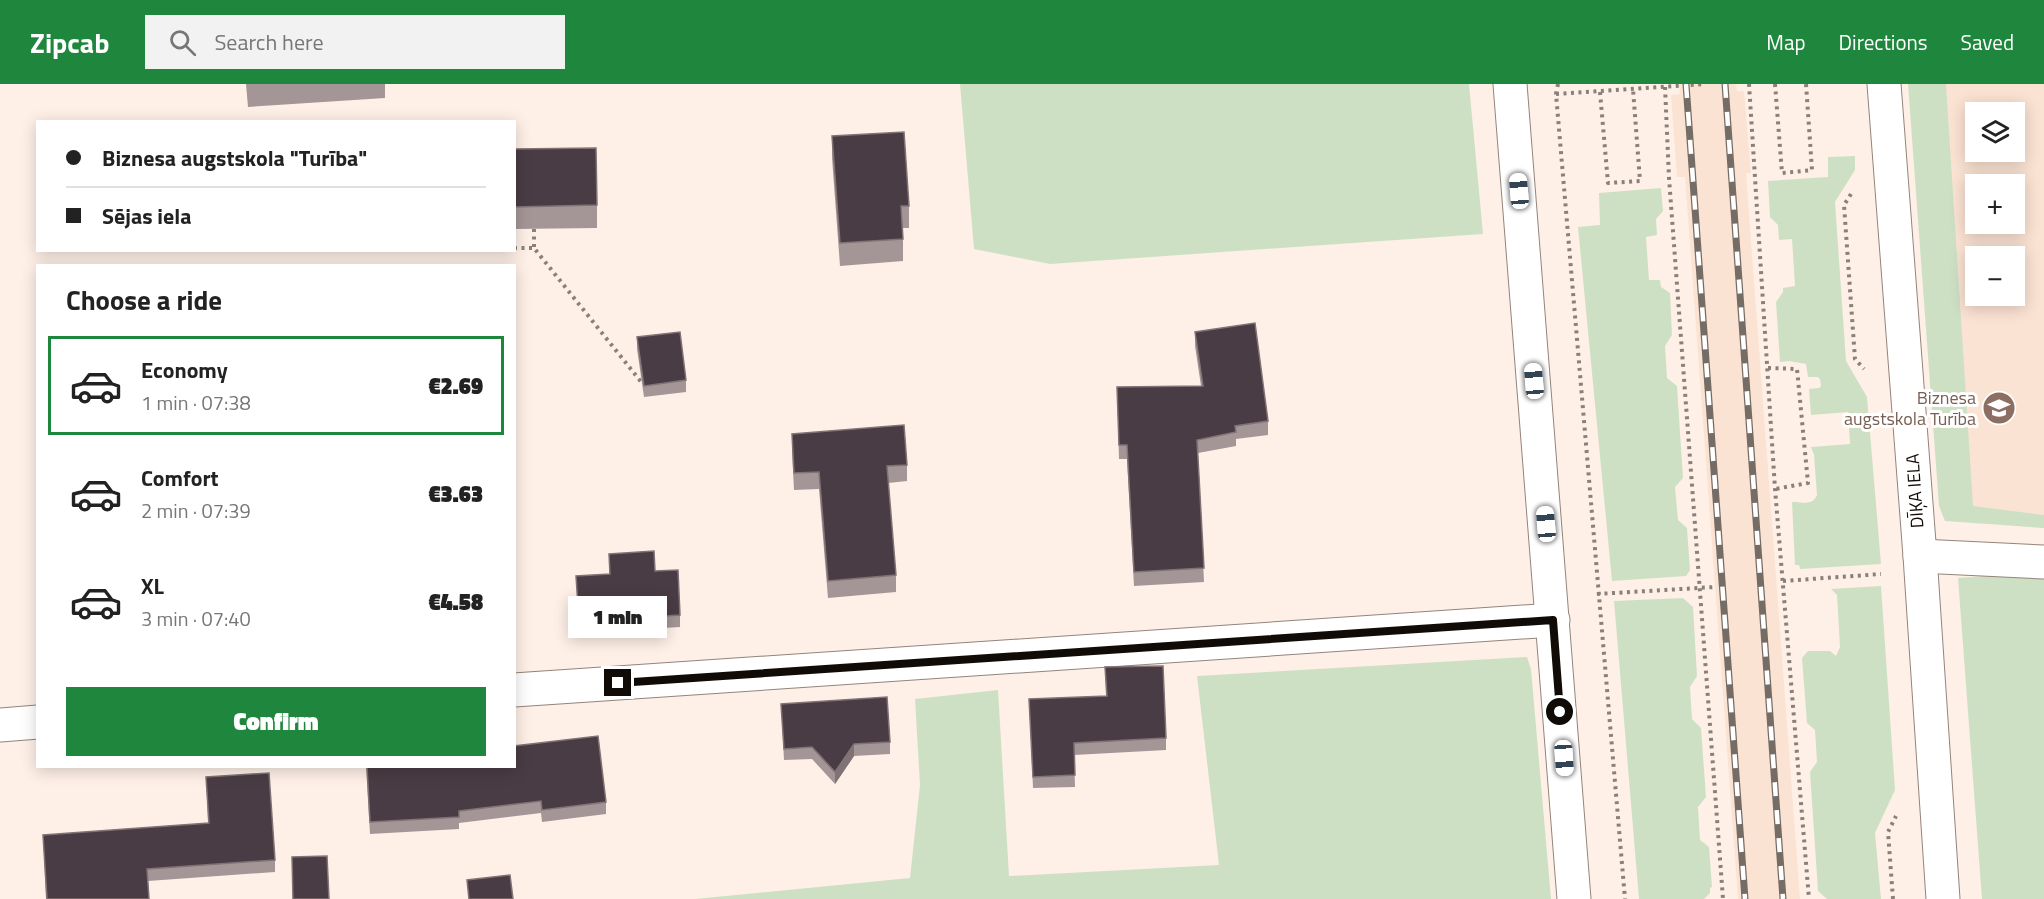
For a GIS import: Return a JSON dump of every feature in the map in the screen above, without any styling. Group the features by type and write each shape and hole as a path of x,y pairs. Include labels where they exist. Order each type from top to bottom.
{"street":[{"path":"1510,84 1575,899"},
{"name":"DĪĶA IELA","path":"1884,84 1920,556 1942,899"},
{"path":"1920,556 2044,562"},
{"path":"516,690 1553,620"},
{"path":"0,725 36,722"}],"path":[{"path":"1558,84 1556,94 1626,899"},
{"path":"1556,94 1704,84"},
{"path":"1749,84 1775,489 1809,899"},
{"path":"1775,84 1782,172 1812,170 1806,84"},
{"path":"1665,87 1669,178 1723,899"},
{"path":"1600,92 1608,183 1640,181 1633,89"},
{"path":"534,229 534,248 642,383"},
{"path":"516,249 534,248"},
{"path":"1768,368 1797,369 1808,483 1775,489"},
{"path":"1783,581 1879,575 1920,556"},
{"path":"1587,594 1714,587"}],"shaded area":[{"path":"1679,84 1736,84 1737,91 1744,91 1751,173 1746,173 1800,899 1738,899 1685,177 1677,177 1671,95 1680,94"},
{"name":"Biznesa augstskola Turība","path":"1931,84 2044,84 2044,528 1962,521"}],"green space":[{"path":"960,84 1469,84 1483,234 1050,264 974,249"},
{"path":"1908,84 1946,84 1973,506 2044,515 2044,528 1945,521 1939,506"},
{"path":"1855,156 1855,170 1835,202 1846,361 1867,397 1881,564 1800,569 1799,565 1795,565 1792,502 1809,502 1817,495 1814,455 1811,447 1850,444 1848,412 1811,415 1809,389 1819,388 1820,379 1808,377 1806,364 1780,362 1776,302 1783,288 1795,286 1792,239 1779,240 1778,225 1770,217 1768,181 1828,177 1828,157"},
{"path":"1661,188 1663,211 1656,219 1657,235 1646,237 1649,280 1660,280 1661,287 1670,293 1672,335 1665,346 1667,378 1677,386 1683,478 1675,487 1678,520 1687,528 1690,570 1686,576 1612,581 1578,227 1600,225 1599,193"},
{"path":"2000,575 2044,577 2044,899 1982,899 1958,578"},
{"path":"1881,586 1895,790 1875,833 1881,899 1827,899 1818,891 1810,772 1817,762 1815,730 1807,723 1802,658 1808,651 1830,651 1836,656 1840,647 1837,595 1831,589"},
{"path":"1683,598 1693,607 1697,676 1690,687 1692,719 1701,728 1706,797 1698,807 1700,840 1709,847 1712,887 1704,899 1639,899 1614,601"},
{"path":"1527,657 1531,669 1551,899 695,899 910,878 920,785 915,699 998,690 1009,876 1219,865 1197,676"}],"building":[{"path":"904,132 909,206 901,206 903,239 840,243 832,136"},
{"path":"596,148 597,205 516,207 516,149"},
{"path":"1255,323 1268,421 1235,426 1236,432 1197,440 1204,568 1134,572 1127,445 1119,445 1117,387 1203,386 1195,332"},
{"path":"680,332 686,380 644,386 637,337"},
{"path":"904,425 907,465 887,466 896,575 828,581 819,472 794,473 792,434"},
{"path":"654,551 655,571 678,570 680,615 579,621 576,576 610,574 609,554"},
{"path":"1163,666 1166,738 1074,743 1075,775 1033,777 1029,699 1107,696 1105,667"},
{"path":"887,697 890,742 854,744 835,772 812,747 784,749 781,704"},
{"path":"598,736 606,802 542,810 541,801 459,811 459,817 370,822 367,768 516,768 516,746"},
{"path":"269,773 275,860 147,869 149,899 47,899 43,835 209,823 206,777"},
{"path":"327,856 329,899 293,899 292,857"},
{"path":"510,875 513,899 469,899 467,880"}],"railway":[{"path":"1686,84 1745,899"},
{"path":"1725,84 1783,899"}],"place":[{"name":"Biznesa augstskola Turība","path":"1999,408"}],"route":[{"path":"618,683 1553,620 1560,712"}]}
